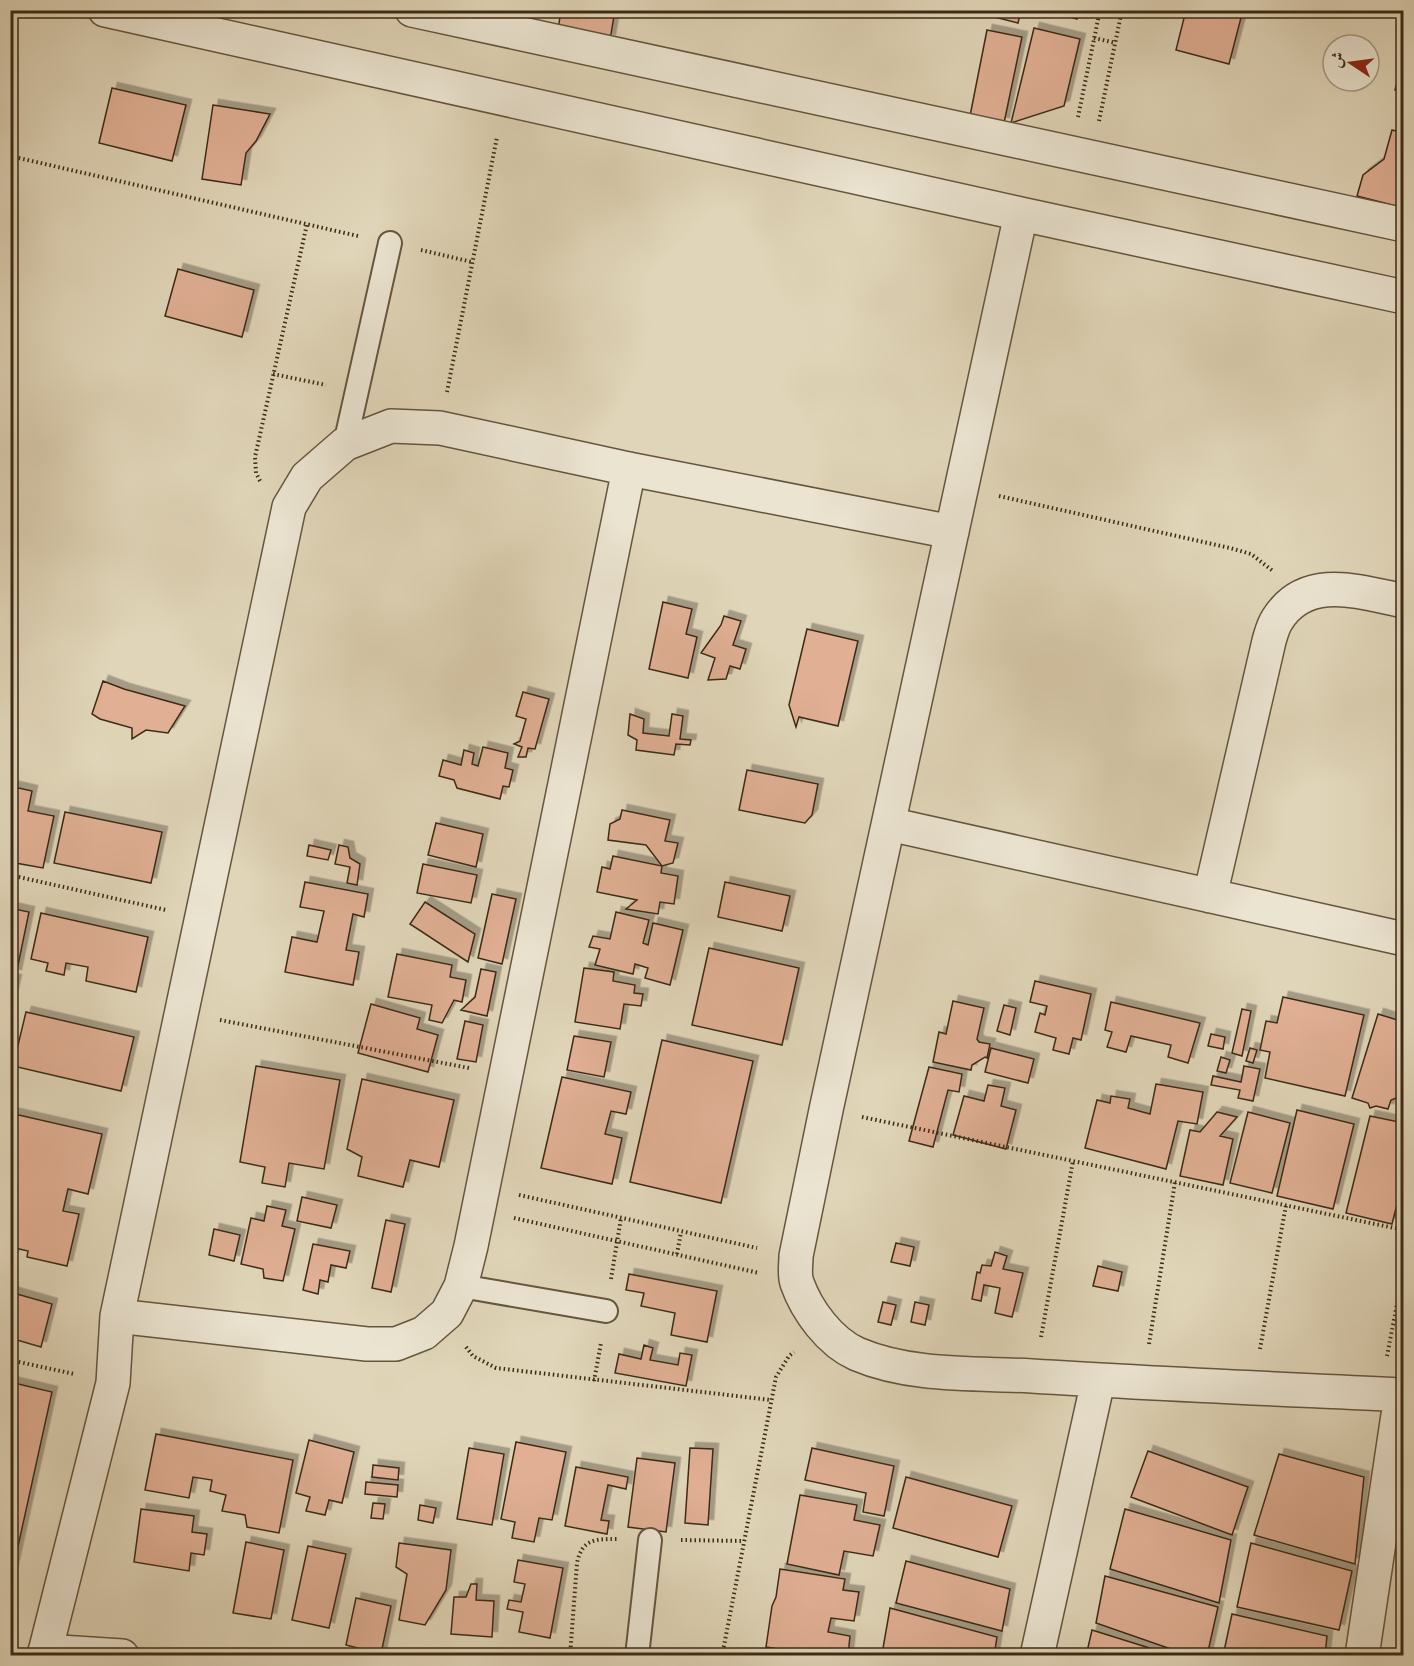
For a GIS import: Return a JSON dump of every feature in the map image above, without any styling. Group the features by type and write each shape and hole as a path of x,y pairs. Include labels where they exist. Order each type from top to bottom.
{"street":[{"path":"105,10 1404,297"},
{"path":"412,10 1404,225"},
{"path":"1021,214 826,1110 796,1269 808,1306 828,1334 855,1353 887,1364 929,1371 1395,1395 1362,1656"},
{"path":"122,1656 45,1653 113,1383 117,1316 289,507 307,477 345,444 391,426 440,428 629,469 952,532"},
{"path":"117,1316 367,1344 396,1344 424,1333 454,1299 481,1199 629,469"},
{"path":"1210,896 1269,641 1276,620 1291,603 1311,592 1333,588 1404,601"},
{"path":"889,824 1404,939"},
{"path":"1037,1656 1098,1381"}],"lane":[{"path":"345,444 390,243"},
{"path":"454,1299 606,1311"},
{"path":"637,1656 650,1540"}],"path":[{"path":"1081,155 1094,38 1100,10"},
{"path":"1081,155 1116,43 1122,10"},
{"path":"1094,38 1116,43"},
{"path":"440,428 504,99"},
{"path":"10,156 472,262"},
{"path":"289,507 274,500 264,488 256,473 255,457 307,224"},
{"path":"273,374 356,391"},
{"path":"961,488 1251,554 1269,566 1283,583 1291,603"},
{"path":"10,876 202,917"},
{"path":"181,1012 505,1074"},
{"path":"826,1110 1404,1230"},
{"path":"1034,1377 1073,1161"},
{"path":"1143,1382 1175,1182"},
{"path":"481,1199 681,1232 796,1269"},
{"path":"481,1199 677,1254 796,1269"},
{"path":"1252,1388 1286,1205"},
{"path":"677,1254 681,1232"},
{"path":"1395,1395 1404,1268"},
{"path":"454,1299 457,1336 473,1356 495,1368 771,1400"},
{"path":"722,1656 776,1377 789,1356 806,1342 828,1334"},
{"path":"10,1360 113,1383"}],"building":[{"path":"561,10 615,10 610,40 558,30"},
{"path":"967,10 1021,10 1018,23"},
{"path":"1045,10 1079,10 1077,19"},
{"path":"1186,10 1243,10 1229,64 1176,50"},
{"path":"1034,28 1080,39 1064,106 1011,123"},
{"path":"987,30 1022,37 1004,123 970,116"},
{"path":"1404,54 1404,92 1395,90"},
{"path":"112,88 186,105 172,161 99,143"},
{"path":"213,105 270,114 256,141 246,153 241,185 202,179"},
{"path":"1392,130 1404,133 1404,208 1357,196 1363,175 1384,159"},
{"path":"178,269 254,290 242,337 165,316"},
{"path":"663,602 692,609 686,634 697,637 688,678 649,669"},
{"path":"724,616 741,621 733,645 746,649 740,669 730,666 726,679 708,680 715,658 701,653 721,625"},
{"path":"807,629 858,641 838,726 799,717 796,727 789,705"},
{"path":"103,681 185,706 168,733 146,730 132,739 132,728 100,719 92,714"},
{"path":"523,692 549,699 535,749 528,748 526,757 518,757 522,747 514,744 520,741 526,719 516,716"},
{"path":"630,714 644,719 643,733 669,736 672,714 683,716 680,739 691,740 690,745 676,744 674,755 636,750 637,740 628,735"},
{"path":"483,747 508,753 505,768 513,770 509,787 503,786 500,799 457,788 454,780 439,776 443,760 461,765 464,750 474,753 472,764 478,766"},
{"path":"747,770 818,784 812,815 805,823 739,810"},
{"path":"10,786 32,791 28,811 54,816 43,868 10,862"},
{"path":"622,810 670,820 665,841 678,843 673,863 662,866 646,845 608,840 610,824 620,819"},
{"path":"65,812 162,832 151,883 54,863"},
{"path":"436,823 483,834 476,867 428,855"},
{"path":"309,845 331,850 328,860 307,856"},
{"path":"339,845 348,847 350,858 360,864 357,885 347,883 350,867 335,864"},
{"path":"613,856 662,866 661,873 678,876 674,904 660,902 658,914 626,909 637,900 597,892 602,867 610,869"},
{"path":"423,864 477,875 471,903 417,893"},
{"path":"305,882 368,894 364,917 353,914 346,950 359,952 353,985 285,972 292,937 317,942 324,911 300,907"},
{"path":"725,882 790,896 782,931 718,917"},
{"path":"492,894 516,899 502,964 478,958"},
{"path":"425,902 475,934 468,962 410,924"},
{"path":"10,908 29,912 16,975 10,974"},
{"path":"616,912 649,920 643,943 648,945 653,923 683,930 670,985 645,978 648,968 635,964 633,974 595,965 600,949 589,947 593,936 610,939"},
{"path":"41,913 148,937 136,992 86,981 88,967 66,963 64,975 46,971 48,963 31,959"},
{"path":"709,948 799,968 782,1045 692,1025"},
{"path":"397,954 452,965 450,977 466,980 462,1002 454,1000 442,1023 429,1020 432,1005 388,997"},
{"path":"584,968 614,972 613,981 635,985 634,993 643,994 641,1006 624,1004 620,1029 575,1022"},
{"path":"481,969 496,972 487,1016 461,1010 475,997"},
{"path":"10,979 16,980 10,1005"},
{"path":"1035,981 1091,994 1081,1040 1073,1038 1069,1054 1053,1050 1056,1038 1035,1032 1040,1013 1045,1015 1047,1006 1030,1002"},
{"path":"1283,997 1364,1015 1345,1096 1265,1078 1270,1052 1260,1050 1266,1021 1277,1023"},
{"path":"953,1001 984,1008 977,1039 979,1042 990,1044 987,1058 972,1065 971,1070 933,1062 939,1032 946,1034"},
{"path":"1111,1002 1200,1023 1188,1063 1168,1057 1171,1045 1131,1036 1126,1052 1107,1047 1112,1032 1105,1030"},
{"path":"371,1004 420,1018 417,1029 438,1035 428,1072 358,1053"},
{"path":"1004,1005 1016,1008 1010,1035 997,1031"},
{"path":"1242,1009 1251,1011 1242,1056 1232,1053"},
{"path":"26,1012 134,1037 121,1091 13,1066"},
{"path":"1378,1014 1404,1022 1404,1095 1391,1100 1388,1109 1376,1106 1370,1108 1368,1103 1352,1098"},
{"path":"465,1021 483,1025 476,1062 457,1059"},
{"path":"1211,1034 1225,1037 1223,1049 1208,1046"},
{"path":"574,1036 611,1042 604,1077 567,1070"},
{"path":"662,1040 753,1061 721,1203 630,1182"},
{"path":"991,1048 1034,1059 1028,1083 985,1072"},
{"path":"1250,1048 1257,1050 1253,1063 1246,1061"},
{"path":"1221,1057 1230,1060 1226,1073 1217,1071"},
{"path":"256,1066 340,1080 324,1169 289,1163 285,1187 262,1183 265,1167 240,1162"},
{"path":"1244,1066 1260,1069 1253,1101 1238,1098 1240,1090 1211,1085 1213,1076 1241,1082"},
{"path":"929,1067 962,1074 959,1092 948,1090 933,1147 909,1141"},
{"path":"562,1077 631,1092 626,1114 611,1111 605,1134 622,1138 612,1184 541,1168"},
{"path":"362,1079 454,1100 439,1167 410,1160 403,1187 358,1176 362,1157 347,1149"},
{"path":"1156,1084 1203,1092 1197,1124 1178,1121 1166,1169 1085,1148 1097,1100 1110,1103 1111,1096 1130,1099 1128,1108 1150,1114"},
{"path":"988,1085 1005,1088 1001,1106 1016,1110 1006,1149 953,1135 964,1096 984,1101"},
{"path":"1297,1110 1354,1124 1333,1209 1277,1196"},
{"path":"1217,1112 1237,1117 1220,1136 1233,1139 1223,1185 1180,1176 1190,1130 1200,1132"},
{"path":"1248,1112 1290,1123 1272,1193 1230,1183"},
{"path":"10,1113 102,1134 88,1194 68,1189 63,1211 79,1214 67,1266 27,1257 28,1251 15,1248 13,1257 10,1256"},
{"path":"1370,1116 1404,1123 1404,1176 1392,1224 1346,1213"},
{"path":"302,1197 337,1205 331,1228 297,1221"},
{"path":"267,1206 286,1210 282,1226 295,1229 283,1281 264,1278 263,1269 241,1264 251,1218 264,1221"},
{"path":"386,1220 405,1224 391,1292 372,1288"},
{"path":"214,1229 240,1235 234,1261 209,1255"},
{"path":"896,1243 914,1247 910,1266 891,1262"},
{"path":"313,1244 350,1251 346,1268 331,1265 328,1282 320,1280 318,1294 303,1290"},
{"path":"995,1252 1007,1256 1003,1269 1023,1273 1012,1317 995,1313 1000,1288 984,1285 981,1301 972,1299 977,1272 980,1273 982,1265 991,1266"},
{"path":"1098,1266 1122,1272 1118,1291 1093,1286"},
{"path":"629,1274 717,1291 707,1342 671,1335 675,1313 641,1306 644,1293 626,1290"},
{"path":"10,1292 52,1304 41,1347 10,1338"},
{"path":"883,1302 896,1305 891,1325 878,1322"},
{"path":"915,1302 929,1305 925,1325 911,1322"},
{"path":"644,1345 653,1348 650,1360 678,1365 680,1353 692,1355 686,1386 615,1373 619,1354 641,1359"},
{"path":"10,1382 52,1392 10,1583"},
{"path":"156,1434 293,1460 279,1533 247,1527 245,1515 222,1511 226,1495 210,1491 212,1480 193,1477 189,1498 145,1490"},
{"path":"309,1440 354,1452 342,1503 329,1500 325,1515 306,1511 310,1497 296,1493"},
{"path":"516,1442 566,1452 552,1520 539,1518 534,1542 512,1538 515,1522 501,1519"},
{"path":"469,1448 504,1454 492,1525 457,1519"},
{"path":"690,1448 713,1449 708,1525 685,1523"},
{"path":"812,1448 894,1466 884,1516 863,1512 866,1493 805,1480"},
{"path":"1148,1451 1248,1487 1232,1535 1131,1497"},
{"path":"1279,1454 1364,1477 1355,1564 1254,1535"},
{"path":"637,1458 675,1463 666,1532 628,1527"},
{"path":"373,1465 399,1468 398,1480 372,1477"},
{"path":"576,1467 628,1477 626,1489 608,1485 601,1520 609,1521 607,1534 565,1526"},
{"path":"906,1477 1012,1506 998,1557 893,1528"},
{"path":"366,1482 398,1485 397,1497 365,1494"},
{"path":"800,1495 857,1505 854,1520 880,1525 873,1556 844,1551 839,1575 787,1564"},
{"path":"373,1503 385,1504 383,1519 371,1518"},
{"path":"420,1505 436,1508 433,1523 418,1520"},
{"path":"141,1509 194,1516 192,1532 207,1534 204,1555 191,1553 189,1571 134,1562"},
{"path":"1125,1509 1231,1540 1219,1603 1110,1569"},
{"path":"246,1542 284,1550 271,1619 233,1613"},
{"path":"399,1543 451,1550 446,1590 425,1625 399,1620 407,1574 396,1567"},
{"path":"1251,1543 1352,1571 1339,1630 1237,1607"},
{"path":"308,1546 346,1554 329,1628 292,1620"},
{"path":"518,1560 563,1568 550,1638 519,1632 523,1612 507,1609 509,1600 521,1602 525,1584 514,1582"},
{"path":"906,1561 1010,1589 1002,1631 896,1603"},
{"path":"780,1569 845,1579 843,1590 859,1592 854,1621 831,1618 828,1632 850,1636 848,1656 823,1656 766,1647"},
{"path":"1105,1576 1218,1607 1207,1656 1191,1656 1096,1623"},
{"path":"471,1584 477,1584 476,1600 494,1601 492,1637 451,1634 454,1597 466,1597"},
{"path":"356,1598 391,1606 381,1654 346,1645"},
{"path":"890,1608 997,1637 994,1656 882,1654"},
{"path":"1232,1614 1327,1636 1325,1656 1223,1656"},
{"path":"1092,1630 1175,1656 1086,1656"},
{"path":"761,1651 783,1656 760,1656"}]}
